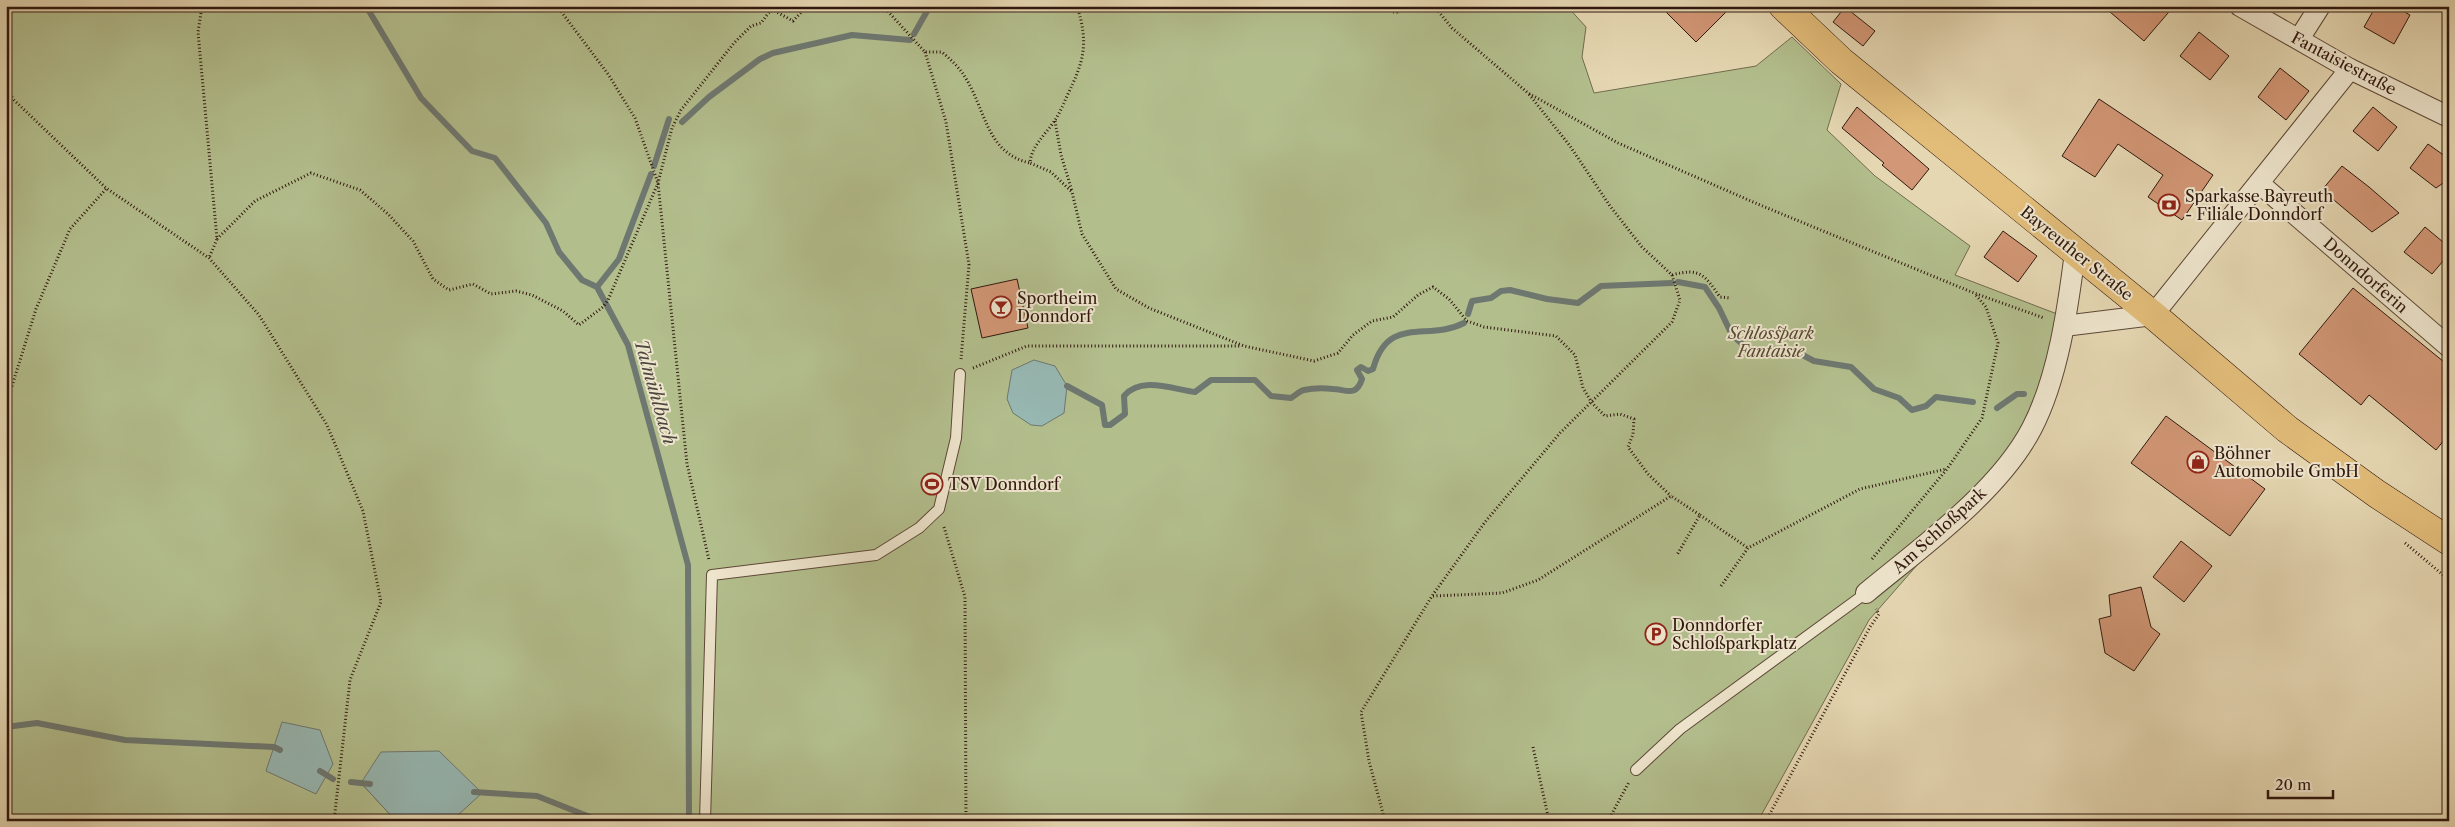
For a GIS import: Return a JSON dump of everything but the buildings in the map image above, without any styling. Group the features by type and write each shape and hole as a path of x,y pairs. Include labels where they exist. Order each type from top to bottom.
{"main road":[{"name":"Bayreuther Straße","path":"1783,6 1841,60 2153,315 2287,429 2377,494 2449,541"}],"street":[{"name":"Fantaisiestraße","path":"2240,6 2350,69 2449,117"},
{"path":"2298,39 2320,6"},
{"path":"2064,326 2153,315 2260,184 2350,69"},
{"name":"Donndorferin","path":"2260,184 2449,347"},
{"name":"Am Schloßpark","path":"1866,594 1978,499 2016,452 2032,428 2051,376 2064,326 2075,252"}],"lane":[{"path":"705,821 712,575 876,555 919,528 939,509 956,438 960,374"},
{"path":"1636,770 1680,729 1866,594"}],"path":[{"path":"202,6 198,32 217,239"},
{"path":"557,6 608,74 636,118 658,183 687,464 712,575"},
{"path":"209,258 217,239 255,201 311,173 360,190 388,214 413,242 433,279 449,290 473,284 491,294 516,291 532,295 562,311 579,325 603,307 608,300 658,183 672,128 678,116 734,43 751,26 761,23 770,11 775,11 793,22 807,6"},
{"path":"883,6 925,52 946,122 969,265 960,374 1027,346 1244,346"},
{"path":"1030,163 1031,153 1055,121 1081,68 1085,50 1084,28 1077,6"},
{"path":"1385,821 1369,761 1361,712 1432,596 1485,522 1560,433 1672,322 1680,300 1672,275 1642,247 1610,206 1570,146 1528,93 1452,28 1434,6"},
{"path":"925,52 942,52 955,63 966,79 994,138 1004,152 1017,160 1051,172 1072,192"},
{"path":"6,88 14,100 106,188 209,258 258,315 327,425 363,511 381,602 350,680 334,821"},
{"path":"1528,93 1635,150 1744,199 1974,293 2064,326"},
{"path":"1055,121 1061,156 1082,234 1116,289 1149,308 1244,346 1314,361 1338,353 1353,335 1372,322 1393,317 1418,295 1433,287 1449,299 1467,321 1484,327 1556,336 1575,355 1583,388 1592,403 1605,416 1620,414 1634,419 1633,434 1628,447 1648,474 1671,496 1748,548"},
{"path":"6,390 12,386 36,308 70,229 106,188"},
{"path":"1672,275 1687,271 1699,273 1709,280 1720,297 1731,298"},
{"path":"1766,821 1870,627 1879,614 1866,594 1869,562 1947,469 1982,418 1998,343 1986,307 1974,293"},
{"path":"1721,586 1748,548 1860,489 1947,469"},
{"path":"1432,596 1502,594 1538,580 1671,496"},
{"path":"939,509 965,597 966,821"},
{"path":"1678,555 1700,515"},
{"path":"1533,747 1549,821"},
{"path":"1608,821 1636,770"}],"green space":[{"name":"Schlosspark Fantaisie","path":"6,6 1567,6 1586,27 1582,57 1594,93 1756,66 1792,37 1841,84 1827,130 1875,176 1970,246 1955,275 2065,317 2016,452 1869,620 1758,821 439,821 457,816 361,783 396,821 6,821"}],"water":[{"path":"1034,360 1055,366 1067,386 1064,413 1042,426 1031,425 1013,413 1007,399 1012,370"},
{"path":"282,722 320,730 333,764 316,794 266,771"},
{"path":"439,751 482,793 457,816 439,821 396,821 361,783 381,752"}],"waterway":[{"name":"Talmühlbach","path":"366,6 421,98 472,151 495,158 546,223 559,252 582,280 597,287 628,345 688,565 689,821"},
{"path":"914,34 930,6"},
{"path":"682,122 709,97 760,59 773,53 852,35 910,40"},
{"path":"654,166 669,119"},
{"path":"597,287 619,259 651,174"},
{"path":"1678,282 1705,287 1719,308 1732,335 1748,349 1793,350 1814,361 1851,367 1874,389 1899,398 1912,410 1926,406 1936,397 1973,402"},
{"path":"1468,314 1472,301 1491,298 1501,291 1510,290 1547,299 1578,303 1601,286 1672,283"},
{"path":"1067,386 1102,405 1105,425 1110,425 1125,414 1124,396 1131,390 1148,385 1195,392 1211,380 1255,380 1271,396 1291,398 1302,391 1311,389 1326,388 1353,391 1357,389 1362,379 1357,370 1361,367 1368,371 1373,369 1380,352 1388,341 1410,332 1450,328 1464,323"},
{"path":"1997,408 2017,394 2024,394"},
{"path":"6,727 37,723 125,740 274,747 280,750"},
{"path":"320,771 333,779"},
{"path":"351,782 370,784"},
{"path":"474,792 537,796 600,821"}],"place":[{"name":"Sparkasse Bayreuth - Filiale Donndorf","path":"2169,205"},
{"name":"Sportheim Donndorf","path":"1001,307"},
{"name":"Böhner Automobile GmbH","path":"2198,462"},
{"name":"TSV Donndorf","path":"932,484"},
{"name":"Donndorfer Schloßparkplatz","path":"1656,634"}]}
